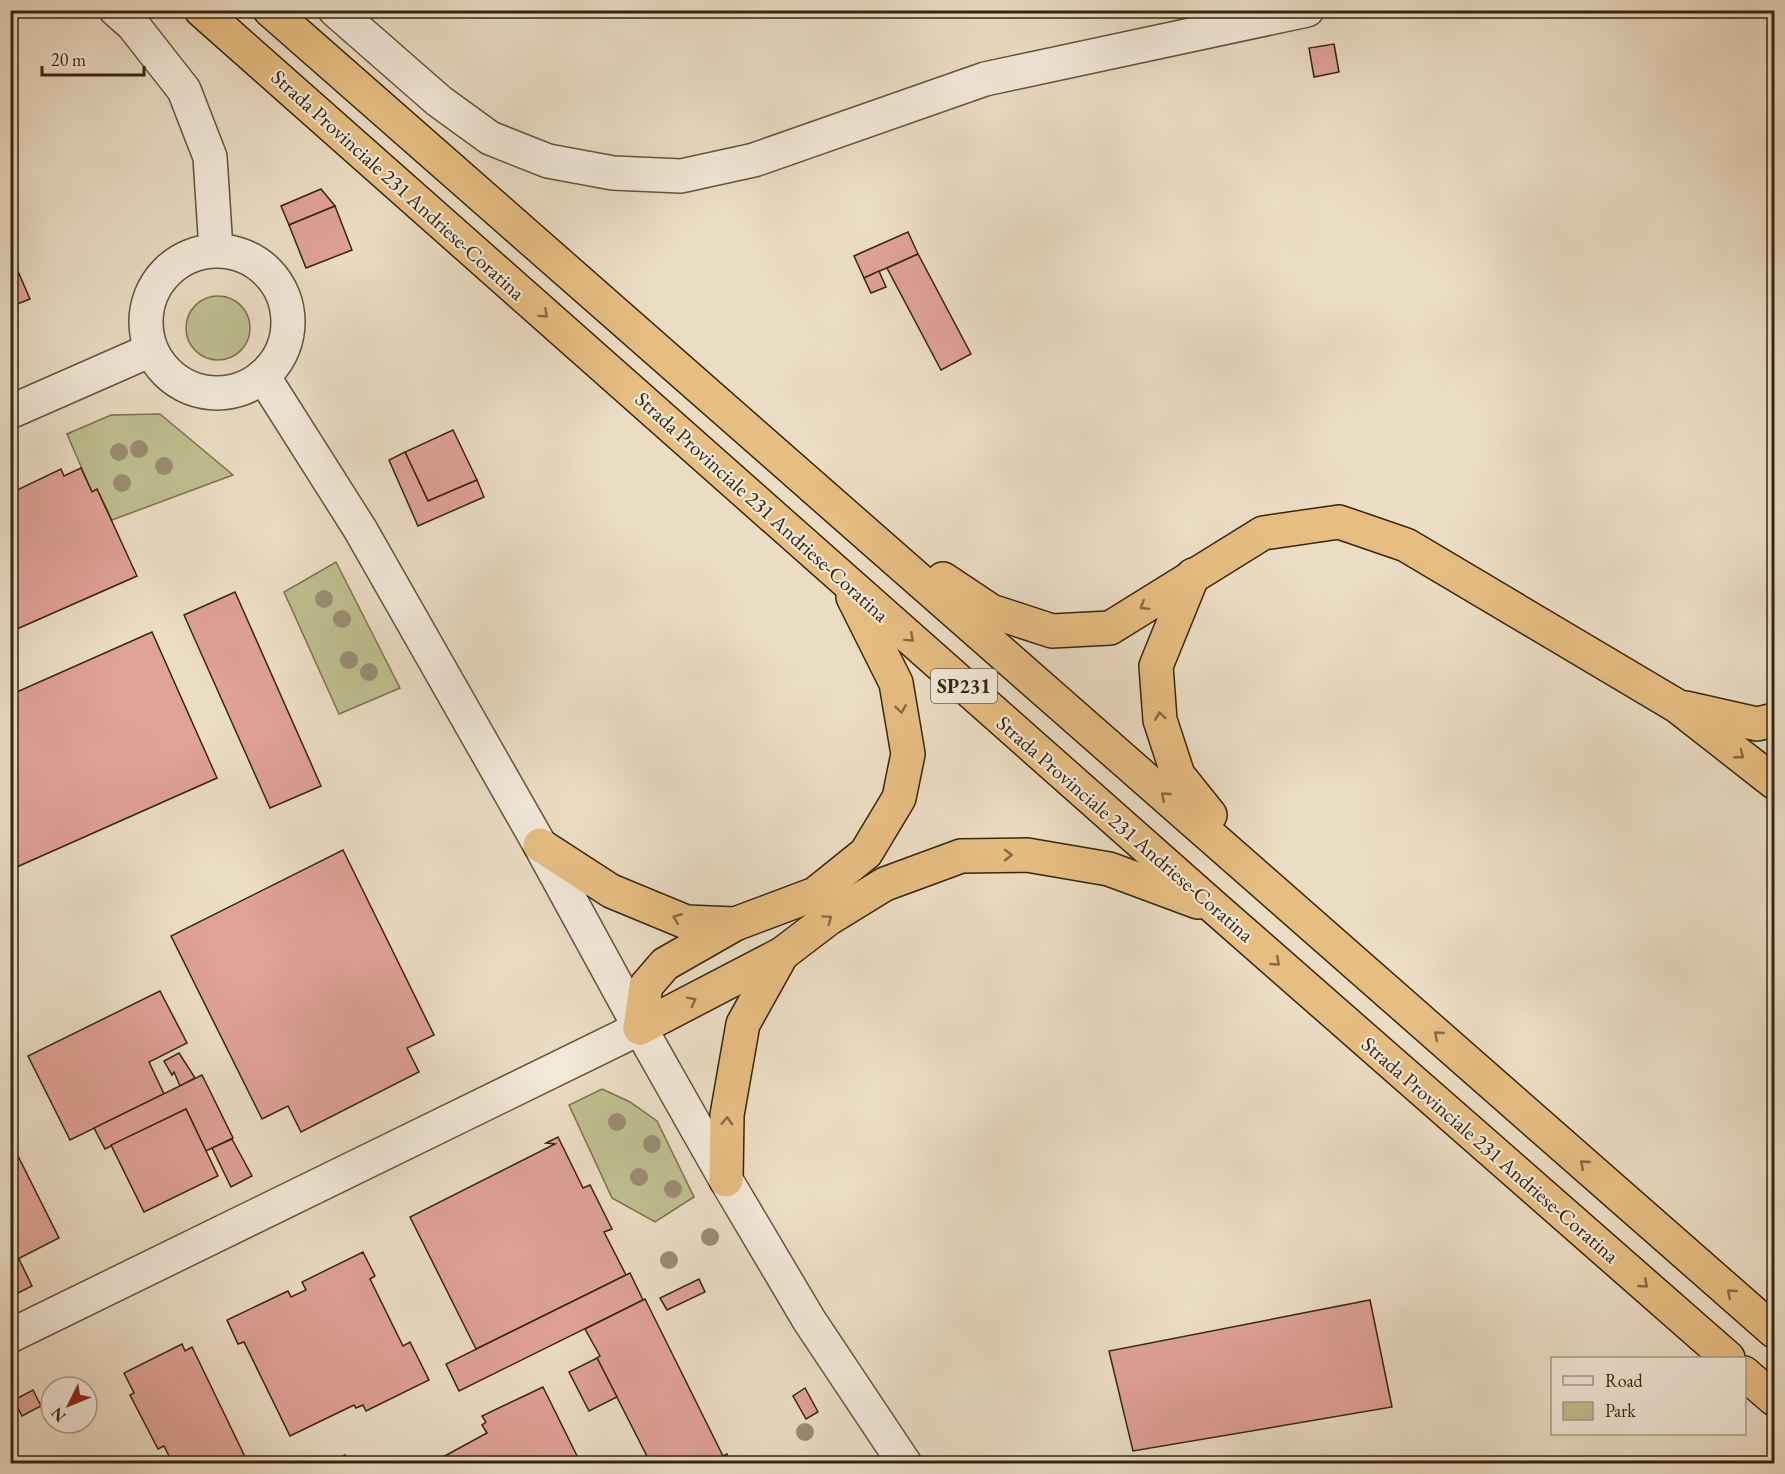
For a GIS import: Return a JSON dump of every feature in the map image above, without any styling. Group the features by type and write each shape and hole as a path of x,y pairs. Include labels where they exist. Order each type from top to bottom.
{"highway":[{"name":"Strada Provinciale 231 Andriese-Coratina","path":"201,10 1726,1357"},
{"name":"SP231","path":"270,10 1774,1331"},
{"path":"825,499 991,611 1052,631 1110,628 1263,533 1339,522 1406,545 1677,706 1774,782"},
{"path":"1193,575 1156,666 1160,720 1178,775 1268,886"},
{"path":"640,1028 646,986 665,964 735,924 815,894 866,853 899,798 908,754 896,683 844,579"},
{"path":"1677,706 1769,725"},
{"path":"540,845 611,891 686,922 735,924"},
{"path":"640,1028 782,954 828,919 885,884 961,856 1027,855 1109,869 1215,908"},
{"path":"726,1180 727,1115 743,1024 782,954"},
{"path":"1746,1374 1774,1399"}],"street":[{"path":"116,10 133,25 184,90 210,157 216,250"},
{"path":"334,10 438,101 490,138 548,161 613,173 681,176 754,160 985,79 1306,10"},
{"path":"216,250 240,254 262,266 279,285 287,309 288,333 279,357 263,376 244,388 223,393 201,392 180,383 163,369 151,350 145,328 147,304 156,283 172,266 192,254 216,250"},
{"path":"10,412 151,350"},
{"path":"263,376 360,529 540,845 726,1180 809,1320 905,1464"},
{"path":"10,1336 640,1028"}],"green space":[{"path":"218,296 230,298 241,305 248,316 250,328 248,340 241,351 230,358 218,360 206,358 195,351 188,340 186,328 188,316 195,305 206,298"},
{"path":"160,414 233,475 112,520 97,489 92,492 67,434 111,415"},
{"path":"336,562 400,688 339,714 284,592"},
{"path":"602,1089 630,1102 657,1121 694,1197 655,1222 612,1198 569,1105"}],"building":[{"path":"1334,44 1339,72 1314,77 1309,48"},
{"path":"321,189 335,206 289,225 281,206"},
{"path":"335,206 352,250 306,268 289,225"},
{"path":"908,232 918,254 864,278 854,256"},
{"path":"10,253 30,299 10,307"},
{"path":"918,254 971,354 941,370 887,268"},
{"path":"879,271 886,287 871,293 864,278"},
{"path":"453,430 477,480 428,501 405,452"},
{"path":"405,452 428,501 477,480 484,497 418,526 389,460"},
{"path":"81,468 92,492 97,489 137,576 10,632 10,500 18,497 15,491 61,469 64,476"},
{"path":"235,592 321,786 270,808 184,615"},
{"path":"152,632 217,778 10,870 10,695"},
{"path":"343,850 434,1035 407,1048 419,1072 301,1132 288,1106 262,1119 171,936"},
{"path":"160,991 187,1043 149,1062 164,1094 70,1140 28,1056"},
{"path":"179,1053 195,1078 180,1086 174,1072 172,1075 164,1061"},
{"path":"202,1075 233,1138 206,1151 186,1109 105,1149 94,1128"},
{"path":"186,1109 218,1176 144,1212 111,1145"},
{"path":"558,1137 583,1188 590,1185 612,1229 604,1232 626,1275 476,1349 410,1217 555,1144 546,1143"},
{"path":"232,1139 252,1176 231,1187 212,1148"},
{"path":"10,1140 59,1238 10,1263"},
{"path":"363,1252 375,1276 370,1279 403,1346 410,1342 429,1380 366,1411 363,1405 356,1408 354,1405 290,1436 244,1342 238,1344 227,1320 288,1291 291,1297 306,1290 302,1282"},
{"path":"19,1259 32,1286 10,1297 10,1263"},
{"path":"630,1273 643,1300 459,1391 446,1364"},
{"path":"699,1279 705,1292 667,1310 660,1298"},
{"path":"645,1299 723,1456 727,1454 731,1464 651,1464 597,1358 600,1356 585,1329"},
{"path":"1370,1300 1392,1407 1133,1451 1109,1351"},
{"path":"182,1344 185,1351 192,1347 248,1463 170,1464 172,1462 164,1446 158,1449 130,1395 134,1393 124,1373"},
{"path":"597,1358 617,1397 589,1411 569,1372"},
{"path":"543,1387 581,1464 430,1464 487,1433 482,1425 486,1422 482,1416"},
{"path":"805,1388 818,1412 806,1419 793,1396"},
{"path":"33,1390 39,1407 22,1416 14,1400"},
{"path":"345,1455 349,1464 326,1464"},
{"path":"108,1458 111,1464 97,1464"}]}
